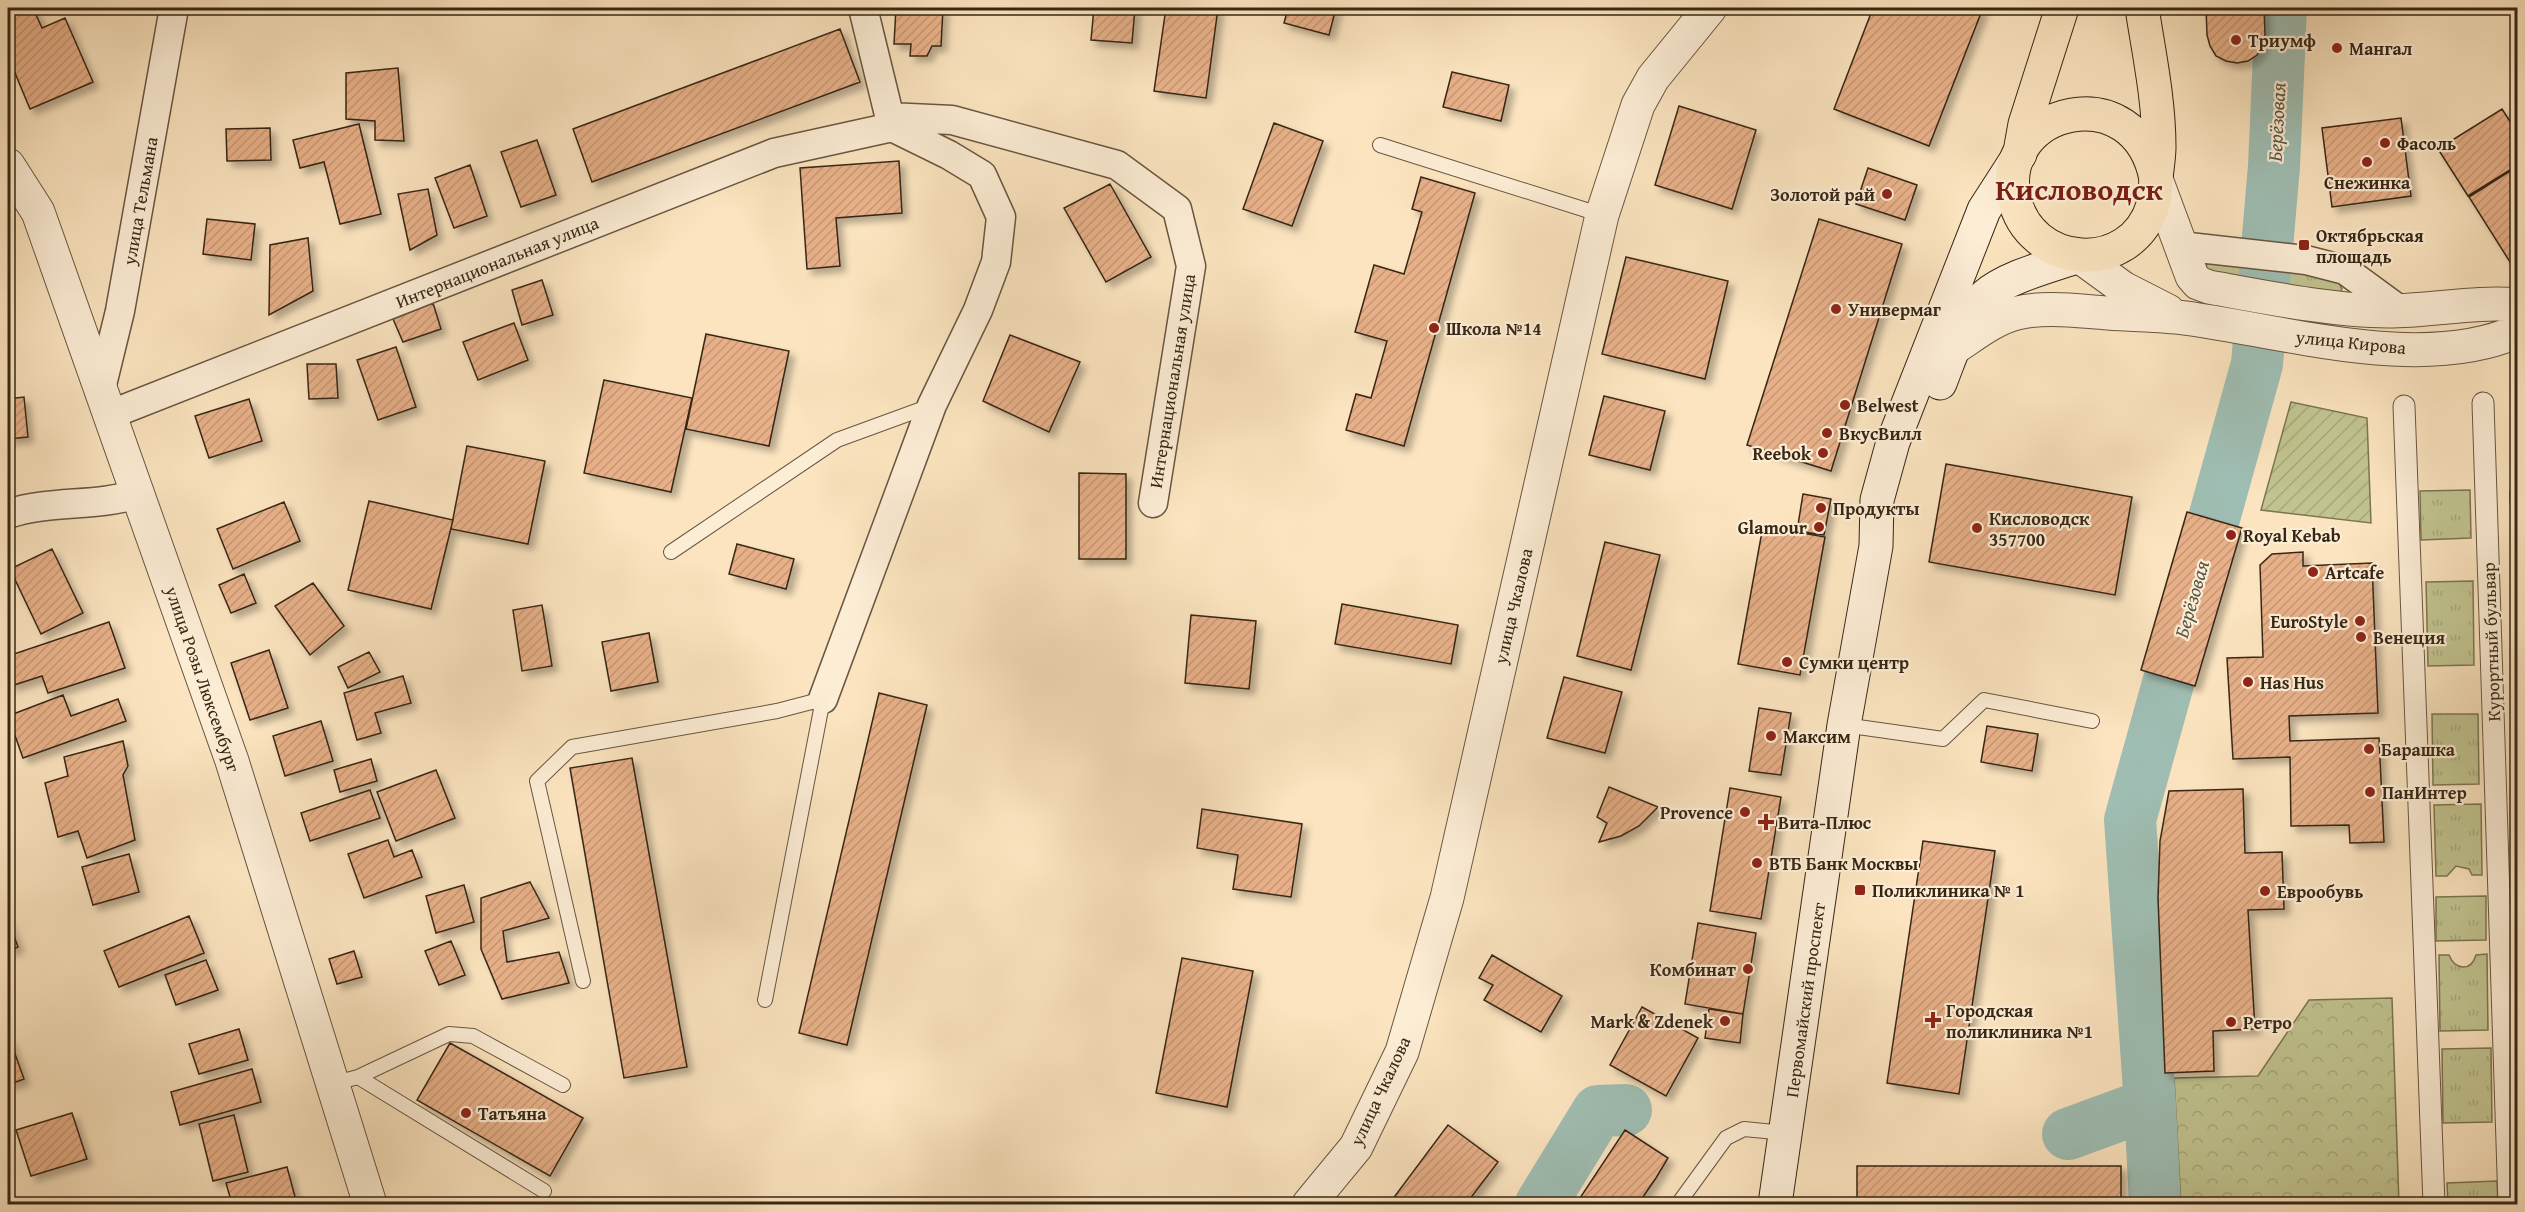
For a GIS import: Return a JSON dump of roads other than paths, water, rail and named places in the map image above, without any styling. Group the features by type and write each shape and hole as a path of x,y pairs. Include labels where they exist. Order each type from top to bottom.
{"main road":[{"name":"Первомайский проспект","path":"2020,154 2025,124 2062,8"},
{"name":"Первомайский проспект","path":"2079,256 2091,256 2115,249 2135,235 2149,215 2156,192 2159,150 2157,102 2142,8"},
{"path":"2079,256 2065,253 2040,241 2022,220 2013,187 2015,166 2029,139 2042,127 2056,119 2073,114 2089,113 2106,117 2122,123 2146,147 2153,162 2156,179"}],"street":[{"name":"улица Тельмана","path":"104,404 174,8"},
{"path":"824,699 932,405 978,310 996,262 1001,217 982,176 890,122 863,8"},
{"name":"улица Чкалова","path":"1310,1204 1356,1147 1402,1052 1447,898 1602,215 1638,105 1646,90 1710,8"},
{"name":"Интернациональная улица","path":"104,404 774,153 890,122 952,120 1117,165 1176,209 1191,266 1153,503"},
{"name":"Первомайский проспект","path":"1775,1204 1844,725 1876,546 1876,500 1893,442 1984,210 2020,154"},
{"name":"улица Розы Люксембург","path":"8,165 38,212 345,1081 370,1204"},
{"name":"улица Кирова","path":"2156,179 2192,276 2198,283 2225,290 2293,301 2401,311 2488,304 2517,305"},
{"path":"2180,246 2295,259 2345,270 2401,311"},
{"path":"2079,256 2123,288 2184,318"},
{"name":"Первомайский проспект","path":"1876,546 1897,504 1913,450 1954,348 1977,305 1992,291 2007,283 2079,256"},
{"path":"1954,348 2002,318 2028,310 2184,318"},
{"name":"улица Кирова","path":"2184,318 2354,345 2430,348 2490,341 2517,331"},
{"name":"Курортный бульвар","path":"2484,403 2509,1204"},
{"path":"2404,406 2434,1204"},
{"path":"8,514 25,508 116,501 138,494"}],"lane":[{"path":"1380,145 1602,215"},
{"path":"671,552 837,440 932,405"},
{"path":"583,981 537,781 572,747 777,711 824,699 765,1000"},
{"path":"1844,725 1943,739 1984,700 2091,721"},
{"path":"345,1081 449,1034 473,1036 563,1085"},
{"path":"345,1081 544,1191"},
{"path":"1678,1204 1726,1138 1744,1129 1786,1133"}],"waterway":[{"name":"Берёзовая","path":"2068,1134 2150,1104 2130,820 2257,364 2274,166 2281,8"},
{"path":"2150,1104 2155,1204"},
{"name":"Берёзовая","path":"1541,1204 1598,1111 1626,1110"}],"place":[{"name":"Триумф","path":"2236,40"},
{"name":"Мангал","path":"2337,48"},
{"name":"Фасоль","path":"2385,143"},
{"name":"Снежинка","path":"2367,162"},
{"name":"Золотой рай","path":"1887,194"},
{"name":"Октябрьская площадь","path":"2304,245"},
{"name":"Универмаг","path":"1836,309"},
{"name":"Школа №14","path":"1434,328"},
{"name":"Belwest","path":"1845,405"},
{"name":"ВкусВилл","path":"1827,433"},
{"name":"Reebok","path":"1823,453"},
{"name":"Продукты","path":"1821,508"},
{"name":"Glamour","path":"1819,527"},
{"name":"Кисловодск 357700","path":"1977,528"},
{"name":"Royal Kebab","path":"2231,535"},
{"name":"Artcafe","path":"2313,572"},
{"name":"EuroStyle","path":"2360,621"},
{"name":"Венеция","path":"2361,637"},
{"name":"Сумки центр","path":"1787,662"},
{"name":"Has Hus","path":"2248,682"},
{"name":"Максим","path":"1771,736"},
{"name":"Барашка","path":"2369,749"},
{"name":"ПанИнтер","path":"2370,792"},
{"name":"Provence","path":"1745,812"},
{"name":"Вита-Плюс","path":"1766,822"},
{"name":"ВТБ Банк Москвы","path":"1757,863"},
{"name":"Поликлиника № 1","path":"1860,890"},
{"name":"Еврообувь","path":"2265,891"},
{"name":"Комбинат","path":"1748,969"},
{"name":"Городская поликлиника №1","path":"1933,1020"},
{"name":"Mark & Zdenek","path":"1725,1021"},
{"name":"Ретро","path":"2231,1022"},
{"name":"Татьяна","path":"466,1113"}],"district":[{"name":"Кисловодск","path":"2079,189"}]}
